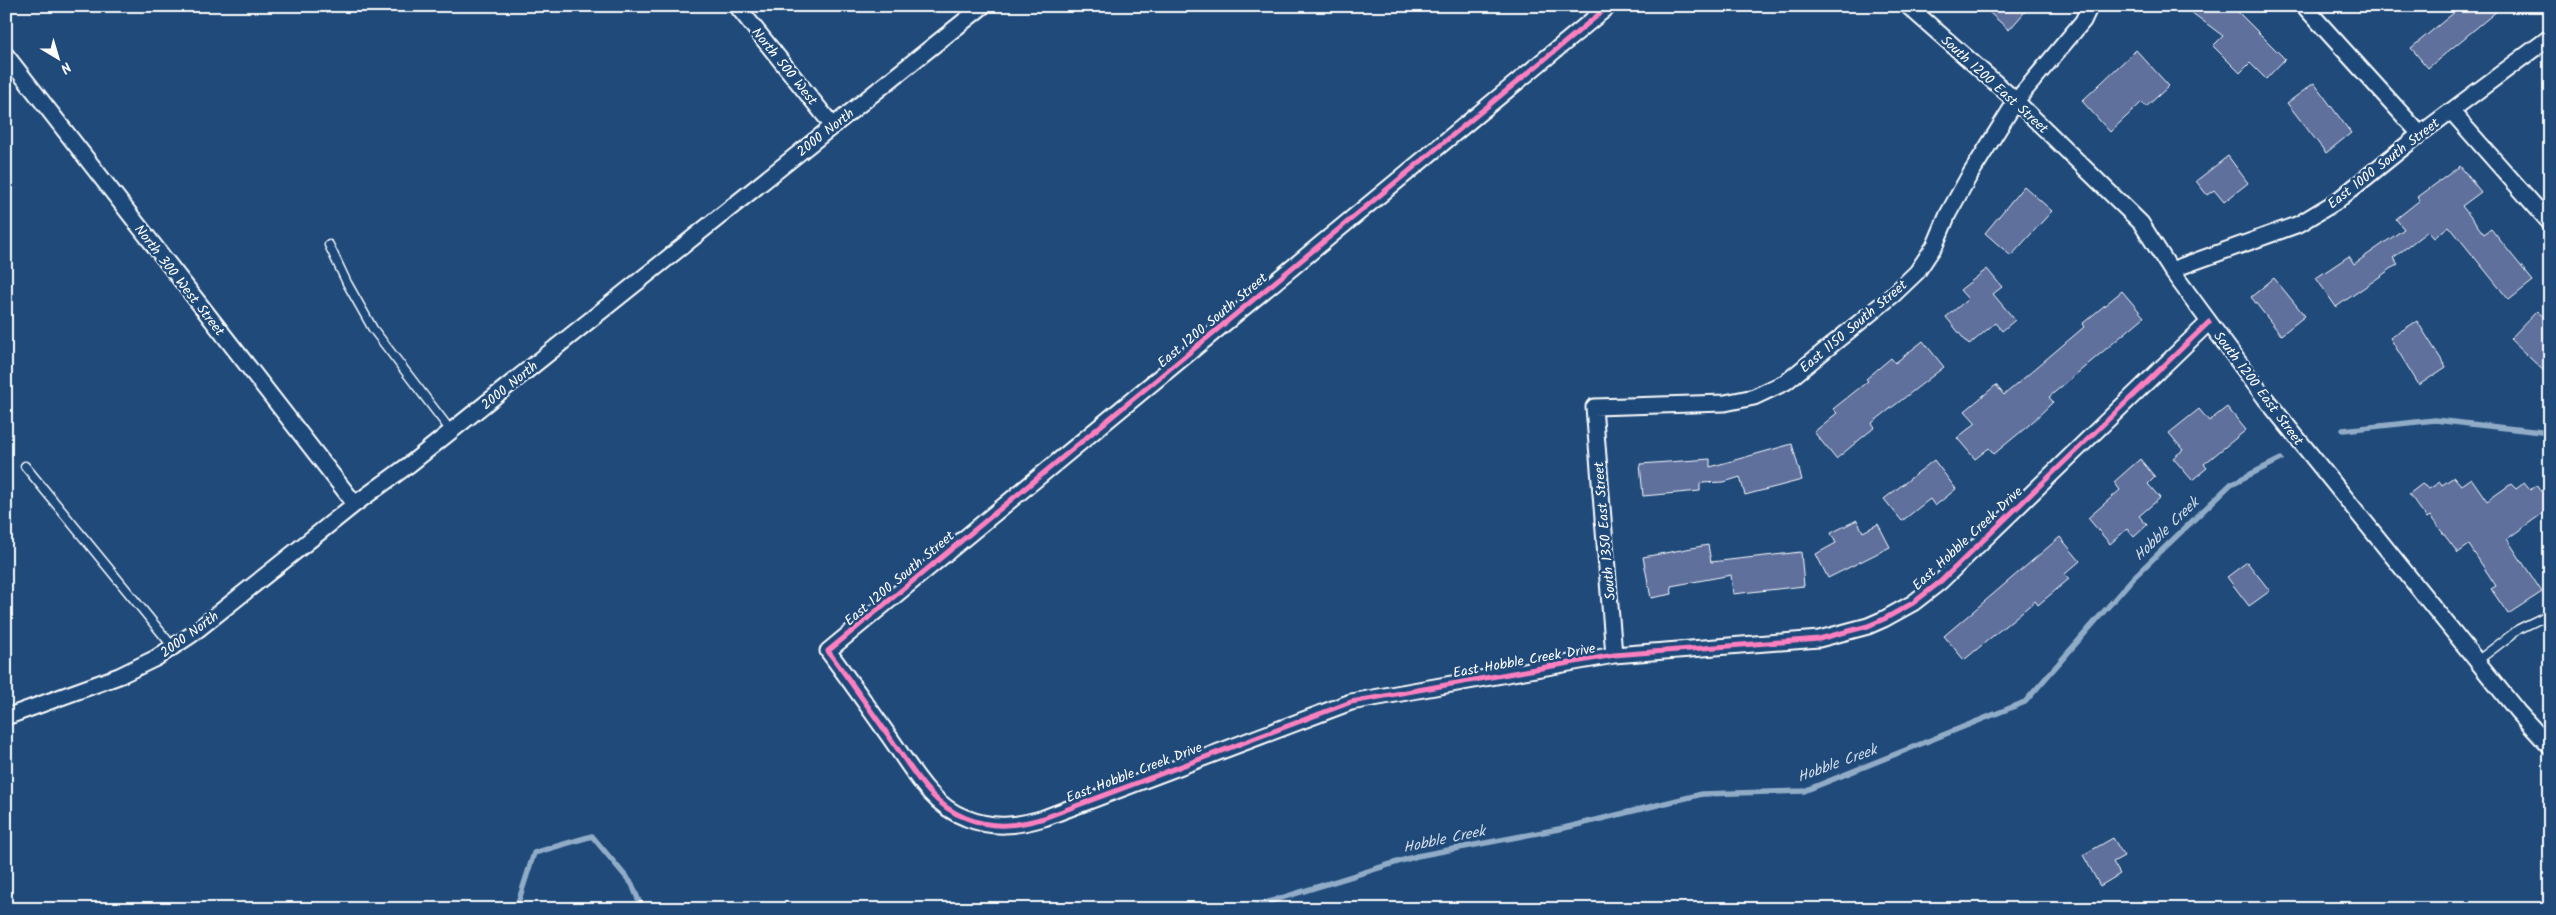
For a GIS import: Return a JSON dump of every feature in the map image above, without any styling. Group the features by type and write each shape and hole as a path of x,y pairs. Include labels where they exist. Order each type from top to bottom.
{"street":[{"name":"North 500 West","path":"737,6 833,126"},
{"name":"2000 North","path":"6,717 119,676 191,636 983,6"},
{"name":"East 1200 South Street","path":"828,651 1609,6"},
{"name":"South 1200 East Street","path":"1908,6 2016,101 2141,223 2171,270 2265,398 2477,661 2550,747"},
{"name":"East 1150 South Street","path":"1594,408 1725,403 1754,397 1786,382 1893,296 1917,272 1935,246 1948,214 1968,178 2016,101 2083,21 2090,6"},
{"path":"2304,6 2420,134"},
{"name":"East 1000 South Street","path":"2171,270 2299,224 2337,201 2420,134 2550,37"},
{"name":"North 300 West Street","path":"6,55 355,504"},
{"path":"2452,111 2550,223"},
{"name":"East Hobble Creek Drive","path":"828,651 922,782 940,803 964,818 990,826 1018,825 1044,818 1351,702 1614,655 1820,639 1868,626 1906,607 1940,582 2209,322"},
{"name":"South 1350 East Street","path":"1594,408 1614,655"}],"lane":[{"path":"329,245 373,329 451,431"},
{"path":"25,466 173,647"},
{"path":"2477,661 2520,630 2550,614"}],"building":[{"path":"1982,6 2030,6 2009,30"},
{"path":"2183,6 2232,6 2285,59 2266,79 2250,63 2240,73 2213,46 2223,36"},
{"path":"2462,6 2503,6 2428,68 2411,48"},
{"path":"2136,50 2169,86 2146,107 2142,102 2110,132 2082,101"},
{"path":"2314,83 2351,133 2326,153 2287,103"},
{"path":"2228,156 2248,183 2224,202 2214,190 2207,195 2196,181"},
{"path":"2460,166 2481,192 2462,206 2484,234 2491,229 2533,281 2509,300 2449,226 2434,238 2428,231 2393,258 2398,264 2336,307 2316,278 2349,256 2354,264 2404,229 2396,219 2420,200 2418,197"},
{"path":"2024,186 2052,211 2011,256 1985,233"},
{"path":"1987,269 2002,287 1993,294 2015,320 2002,331 1995,323 1969,345 1946,317 1968,299 1960,290"},
{"path":"2274,278 2305,316 2281,335 2251,297"},
{"path":"2122,291 2144,317 2049,397 2053,402 2029,425 1994,454 1989,448 1975,459 1957,438 1976,423 1965,411 1996,385 2004,395 2084,327 2082,324"},
{"path":"2537,311 2550,323 2550,377 2510,339"},
{"path":"2417,321 2446,367 2419,385 2390,338"},
{"path":"1923,341 1944,367 1872,423 1875,427 1836,459 1814,432 1837,413 1833,409 1868,381 1866,379 1891,358 1895,363"},
{"path":"2227,407 2246,430 2204,464 2207,468 2192,480 2173,458 2183,450 2169,433 2199,409 2209,421"},
{"path":"1792,444 1802,480 1745,495 1740,477 1724,482 1700,483 1700,491 1643,496 1640,464 1710,459 1710,467"},
{"path":"2140,459 2155,477 2148,484 2160,498 2139,516 2147,525 2134,537 2127,529 2110,544 2088,518 2120,490 2114,482"},
{"path":"1934,460 1956,489 1935,506 1930,499 1902,521 1884,499"},
{"path":"2454,477 2461,485 2471,478 2487,501 2511,484 2516,489 2524,483 2530,490 2536,485 2541,492 2550,486 2550,508 2507,539 2542,592 2508,614 2491,589 2496,586 2469,545 2458,553 2430,516 2427,518 2409,494 2422,484 2429,489 2440,482 2442,485"},
{"path":"1857,520 1863,532 1878,524 1890,547 1828,578 1816,554 1836,543 1831,533"},
{"path":"2060,537 2080,561 2065,574 2069,579 2038,605 2035,601 1964,660 1944,636"},
{"path":"1708,545 1711,562 1801,552 1804,586 1733,594 1731,575 1671,586 1672,594 1651,598 1643,557"},
{"path":"2247,562 2270,591 2249,606 2227,577"},
{"path":"2113,838 2124,856 2113,862 2120,874 2100,886 2083,855"}],"waterway":[{"name":"Hobble Creek","path":"2343,430 2435,420 2550,433"},
{"name":"Hobble Creek","path":"1246,909 1417,856 1564,828 1702,794 1804,791 2025,702 2133,578 2231,484 2281,459"},
{"name":"Hobble Creek","path":"516,909 534,853 592,836 632,884 642,909"}],"cycle path":[{"path":"1609,6 828,651 911,769 930,793 941,803 953,812 986,824 1024,823 1044,818 1351,702 1614,655 1819,639 1868,626 1913,603 1940,582 2209,322"}]}
